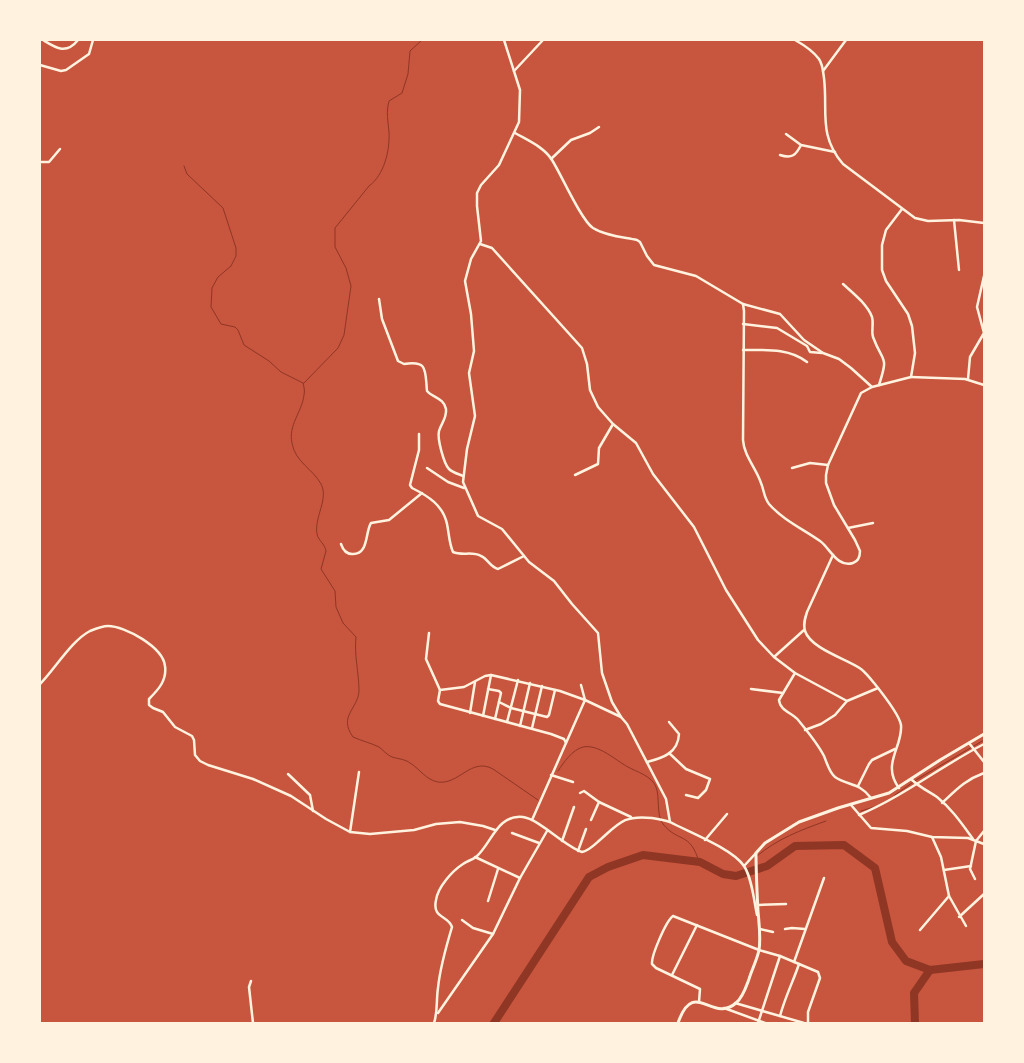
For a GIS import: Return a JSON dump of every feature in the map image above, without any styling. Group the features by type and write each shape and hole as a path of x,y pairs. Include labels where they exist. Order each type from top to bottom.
{"main road":[{"path":"678,1023 686,1005 691,1002 724,1008 735,1003 743,992 759,950 760,929 756,884 756,853 765,843 788,827 823,813 889,794 984,734"}],"street":[{"path":"43,40 65,49 72,47 78,40"},
{"path":"40,65 56,71 66,70 89,54 92,40"},
{"path":"504,40 520,95 520,122 500,165 479,189 477,206 480,244 471,259 465,281 472,314 474,351 469,374 475,416 468,442 463,482 478,516 502,529 529,562 554,581 598,633 602,673 605,683 621,717 632,731 666,799 670,822"},
{"path":"514,70 543,40"},
{"path":"795,40 814,54 819,60 823,71 826,96 824,121 827,137 838,159 910,216 921,220 954,220 984,223"},
{"path":"823,71 846,40"},
{"path":"552,159 571,140 599,127"},
{"path":"515,133 542,150 552,159 584,217 592,227 603,232 638,240 654,265 696,276 742,304 780,314 797,334 823,353 839,359 872,387"},
{"path":"786,134 802,145 835,152"},
{"path":"780,156 795,155 802,145"},
{"path":"40,162 49,162 60,149"},
{"path":"902,209 886,230 882,245 882,270 886,281 908,314 912,326 915,354 911,377"},
{"path":"954,220 958,270"},
{"path":"480,244 492,248 582,348 587,364 590,390 594,400 613,424 636,443 656,480 694,527 743,619 758,640 774,658 795,673 848,701"},
{"path":"968,379 970,357 984,332 977,307 984,276"},
{"path":"843,284 871,315 873,321 872,333 885,361 879,386"},
{"path":"379,300 382,319 398,360 404,364 417,362 420,364 425,370 427,390 443,402 446,410 439,436 443,456 449,469 463,476"},
{"path":"742,304 744,311 744,450 756,470 769,504 785,519 824,544 841,562 852,564 859,559 860,551 829,493 826,483 828,466 858,396 864,390 872,387 911,377 968,379 984,385"},
{"path":"743,324 777,328 806,346 810,352 823,353"},
{"path":"743,350 787,352 807,362"},
{"path":"575,475 598,464 599,448 613,424"},
{"path":"419,434 419,450 410,485 442,510 447,523 451,549 455,553 481,556 498,569 524,556"},
{"path":"792,468 810,462 828,466"},
{"path":"427,468 448,482 465,489"},
{"path":"341,544 343,550 347,553 355,554 361,552 366,544 371,523 389,520 422,493"},
{"path":"848,528 873,523"},
{"path":"833,555 807,612 804,622 805,630 820,646 862,670 878,688 899,718 901,730 892,766 892,775 899,788"},
{"path":"40,684 64,654 88,632 106,626 116,627 150,644 161,657 165,665 162,683 149,699 149,705 163,712 175,728 190,735 194,740 195,755 200,761 253,779 291,796 350,832 370,834 414,830 436,824 460,822 495,830"},
{"path":"774,658 805,630"},
{"path":"429,633 426,661 440,690 438,702 440,704 532,728 564,739 566,743"},
{"path":"795,673 779,700 780,705 796,717 819,747 831,773 835,777 858,786 872,799"},
{"path":"440,690 464,688 491,675 555,690 585,700 621,717"},
{"path":"483,716 491,675"},
{"path":"507,722 518,680"},
{"path":"470,713 475,682"},
{"path":"520,726 530,683"},
{"path":"532,820 585,700 581,685"},
{"path":"532,728 542,686"},
{"path":"805,730 821,724 835,715 848,701 878,688"},
{"path":"488,689 502,694 495,719"},
{"path":"751,689 783,693"},
{"path":"499,702 511,708 546,717 549,715 555,690"},
{"path":"647,762 664,758 676,744 679,734 669,722"},
{"path":"969,743 984,762"},
{"path":"859,815 884,804 984,744"},
{"path":"858,786 872,760 895,749"},
{"path":"669,753 686,769 710,779 706,790 698,798 686,794"},
{"path":"350,832 359,772"},
{"path":"942,802 965,782 974,776 984,773"},
{"path":"288,774 310,796 313,811"},
{"path":"551,775 573,782"},
{"path":"911,779 916,785 942,802 955,814 975,840"},
{"path":"580,793 584,792 599,802 631,817 670,822 721,848 745,868 759,922"},
{"path":"591,820 599,802"},
{"path":"851,805 872,828 907,831 932,837 968,838 984,844"},
{"path":"562,841 574,807"},
{"path":"705,840 727,814"},
{"path":"438,1014 438,988 452,927 449,921 438,914 436,901 452,873 475,857 495,830 511,819 521,817 532,820 562,841 582,852 587,851 617,824 631,817"},
{"path":"578,851 586,830"},
{"path":"434,1023 438,1014 493,934 520,878 547,831"},
{"path":"975,879 970,871 975,840 984,831"},
{"path":"512,832 539,843"},
{"path":"932,837 940,855 949,896 966,926"},
{"path":"745,868 756,853"},
{"path":"475,857 520,878"},
{"path":"944,870 971,866"},
{"path":"488,901 498,869"},
{"path":"794,962 824,878"},
{"path":"960,917 984,894"},
{"path":"920,930 949,896"},
{"path":"758,905 786,904"},
{"path":"699,1002 700,989 656,968 652,964 670,919 676,916 818,972 820,976 808,1014 808,1023"},
{"path":"462,920 473,928 493,934"},
{"path":"672,975 697,925"},
{"path":"760,929 773,932"},
{"path":"785,929 805,929"},
{"path":"758,1022 780,956"},
{"path":"780,1016 786,994 790,989 799,964"},
{"path":"251,981 249,987 253,1023"},
{"path":"735,1003 804,1023"},
{"path":"724,1008 765,1023"}],"waterway":[{"path":"304,383 338,348 344,335 351,286 346,268 335,247 335,228 379,176 385,162 388,147 387,113 389,101 402,93 408,74 410,51 422,40"},
{"path":"184,166 187,174 223,208 236,248 236,256 231,266 218,277 212,288 211,307 221,324 235,327 238,330 244,345 269,361 281,372 303,383"},
{"path":"303,383 303,401 292,430 292,443 300,460 318,479 323,490 317,521 317,534 326,551 321,569 335,591 336,607 343,623 356,637 359,691 356,703 348,718 349,730 353,737 379,747 392,757 414,765 434,781 445,782 452,780 478,766 485,766 493,769 538,800"},
{"path":"895,795 916,780 984,740"},
{"path":"558,771 575,751 583,747 589,747 607,753 648,777 656,787 663,824 668,830 688,841 699,862"},
{"path":"861,811 874,807"},
{"path":"757,856 781,840 826,821"},
{"path":"494,1023 589,877 608,867 643,855 700,862 723,874 736,876 767,866 795,846 844,845 875,868 892,942 906,961 930,970 984,964"},
{"path":"915,1023 914,993 930,970"}]}
